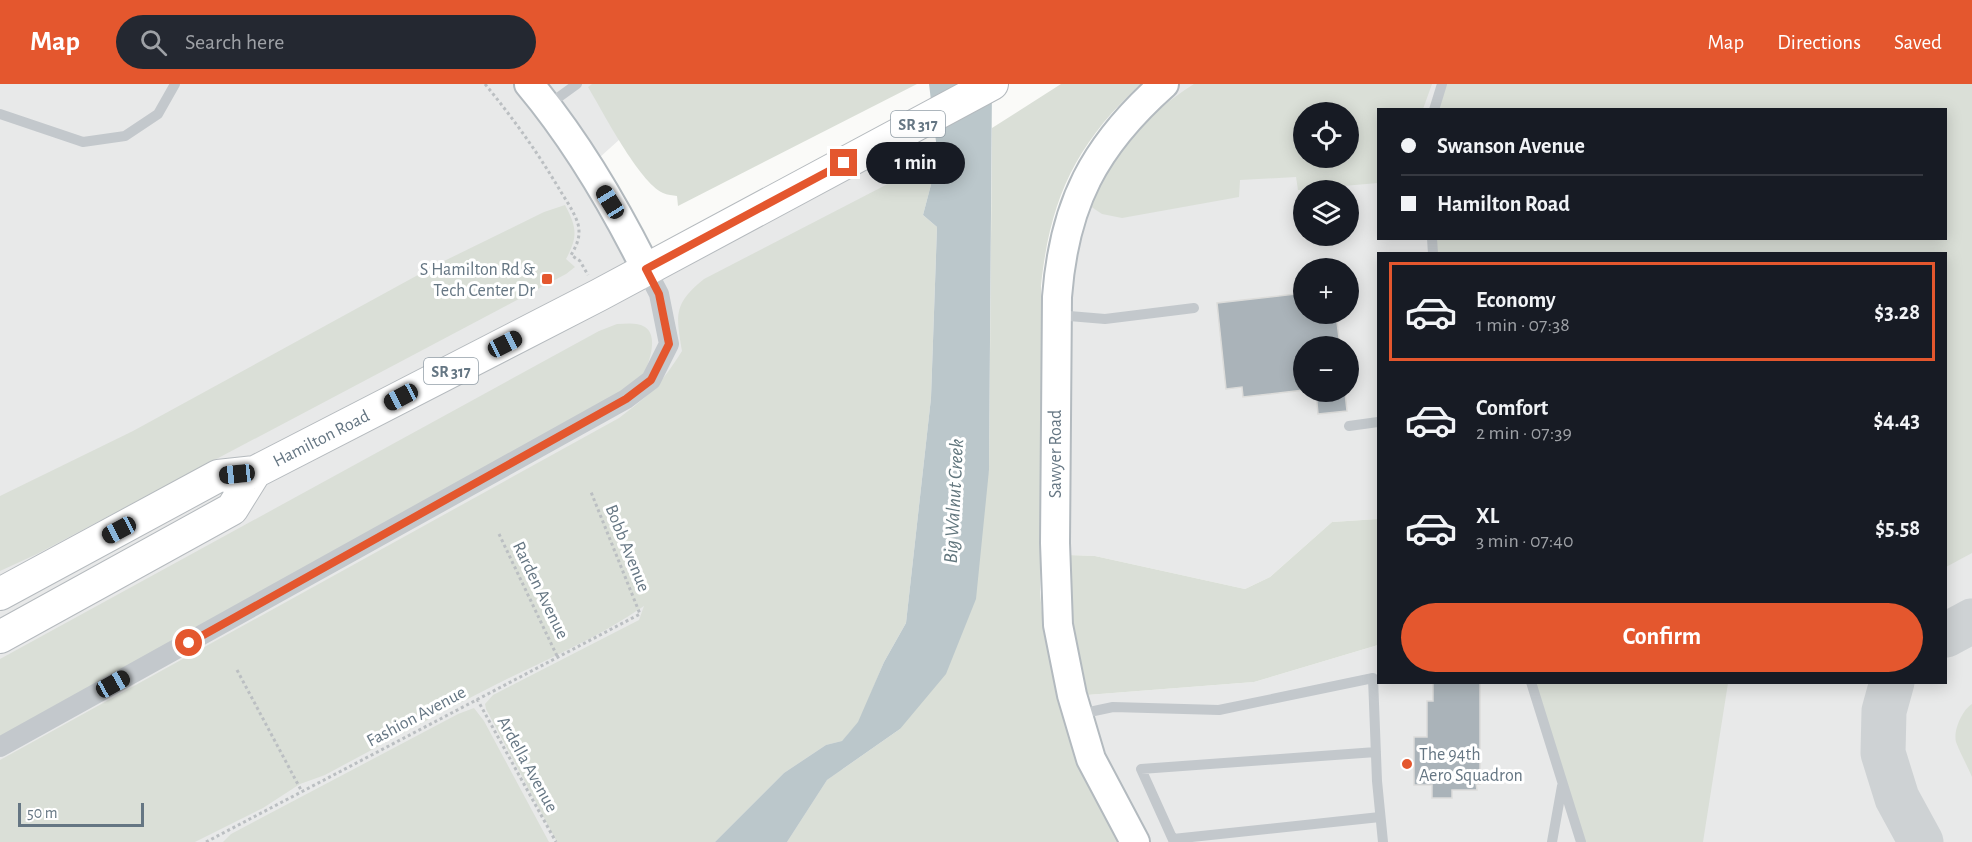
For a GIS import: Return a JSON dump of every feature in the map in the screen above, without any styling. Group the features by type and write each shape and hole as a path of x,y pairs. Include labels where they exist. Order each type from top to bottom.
{"main road":[{"name":"Hamilton Road","path":"0,594 219,476 255,472 599,295 992,84"},
{"name":"Hamilton Road","path":"0,637 232,509 255,472"}],"street":[{"name":"Sawyer Road","path":"1135,842 1091,759 1077,715 1064,658 1056,594 1056,315 1059,265 1066,232 1089,174 1103,150 1120,128 1139,106 1164,84"},
{"path":"0,747 626,399 651,380 669,344 659,294 616,210 538,95"}],"lane":[{"path":"0,114 83,142 125,136 158,114 176,84"},
{"path":"538,95 577,84"},
{"path":"1435,108 1442,84"},
{"path":"1056,315 1105,319 1194,308"},
{"path":"1348,426 1377,422"},
{"path":"1077,715 1113,706 1220,710 1373,678 1383,842"},
{"path":"1532,684 1581,842"},
{"path":"1376,752 1141,769 1174,841 1380,817"},
{"path":"1552,842 1563,783"}],"path":[{"path":"485,84 518,124 538,153 574,215 579,235 571,255 580,261 599,295"},
{"name":"Bobb Avenue","path":"591,492 640,614"},
{"name":"Rarden Avenue","path":"499,534 558,658"},
{"name":"Fashion Avenue","path":"206,842 301,790 640,614"},
{"path":"237,670 301,790"},
{"name":"Ardella Avenue","path":"477,699 556,842"}],"shaded area":[{"path":"0,84 592,84 620,139 589,167 646,269 902,132 882,494 832,842 0,842"},
{"path":"592,84 917,84 678,206 677,196 665,194 654,186 633,161 588,87"},
{"path":"1061,84 1141,84 1099,128 1070,174 1051,226 1041,286 1040,592 1044,634 1062,711 1081,765 1121,842 787,842 827,780 900,729 989,470 992,128"},
{"path":"1164,84 1972,84 1972,842 1121,842 1081,765 1062,711 1087,695 1254,682 1377,645 1377,684 1947,684 1947,252 1377,252 1377,519 1332,522 1270,577 1245,589 1095,556 1069,555 1066,232"},
{"path":"1194,84 1432,84 1423,108 1377,108 1377,183 1359,185 1359,180 1296,180 1296,177 1240,180 1239,197 1122,218 1102,214 1090,206 1098,187 1119,152 1146,122 1177,95"},
{"path":"1442,84 1972,84 1972,553 1947,566 1947,252 1433,252 1432,240 1947,240 1947,108 1434,108"},
{"path":"938,158 923,215 937,227 931,398 906,623 884,662 859,722 842,741 826,745 784,773 715,842 557,842 486,709 485,704 493,695 639,620 644,606 590,638 325,775 300,784 263,808 195,842 0,842 0,760 619,418 655,388 682,351 679,311 687,296 704,279"},
{"path":"565,205 575,232 573,244 566,259 575,267 566,274 37,554 0,571 0,496 133,431 438,264 544,212"},
{"path":"617,324 642,325 649,331 651,337 652,350 645,370 629,389 0,739 0,659 599,331"},
{"path":"1377,519 1377,645 1254,682 1087,695 1071,613 1069,555 1095,556 1245,589 1270,577 1332,522"},
{"path":"1531,684 1728,684 1703,842 1581,842"},
{"path":"1972,704 1972,777 1955,737 1965,710"},
{"path":"474,708 484,721 549,842 223,842 231,834 458,714"}],"water":[{"name":"Big Walnut Creek","path":"929,84 992,84 989,470 976,599 946,674 900,729 827,780 787,842 715,842 784,773 826,745 842,741 858,722 884,662 906,623 931,398 937,227 923,215 938,158"}],"building":[{"path":"1293,294 1293,324 1337,324 1339,336 1293,336 1293,391 1243,397 1242,387 1226,389 1217,303"},
{"path":"1317,402 1346,402 1347,411 1318,414"},
{"path":"1433,684 1480,684 1480,784 1476,784 1477,790 1452,790 1452,798 1432,798 1432,785 1414,785 1414,737 1427,737 1427,701 1433,701"}],"taxiway":[{"path":"1947,634 1972,621"},
{"path":"1891,684 1884,711 1883,753 1897,798 1921,842"}],"place":[{"name":"S Hamilton Rd & Tech Center Dr","path":"547,279"},
{"name":"The 94th Aero Squadron","path":"1407,764"}],"route":[{"path":"189,643 626,399 651,380 669,344 659,294 646,269 844,163"}]}
